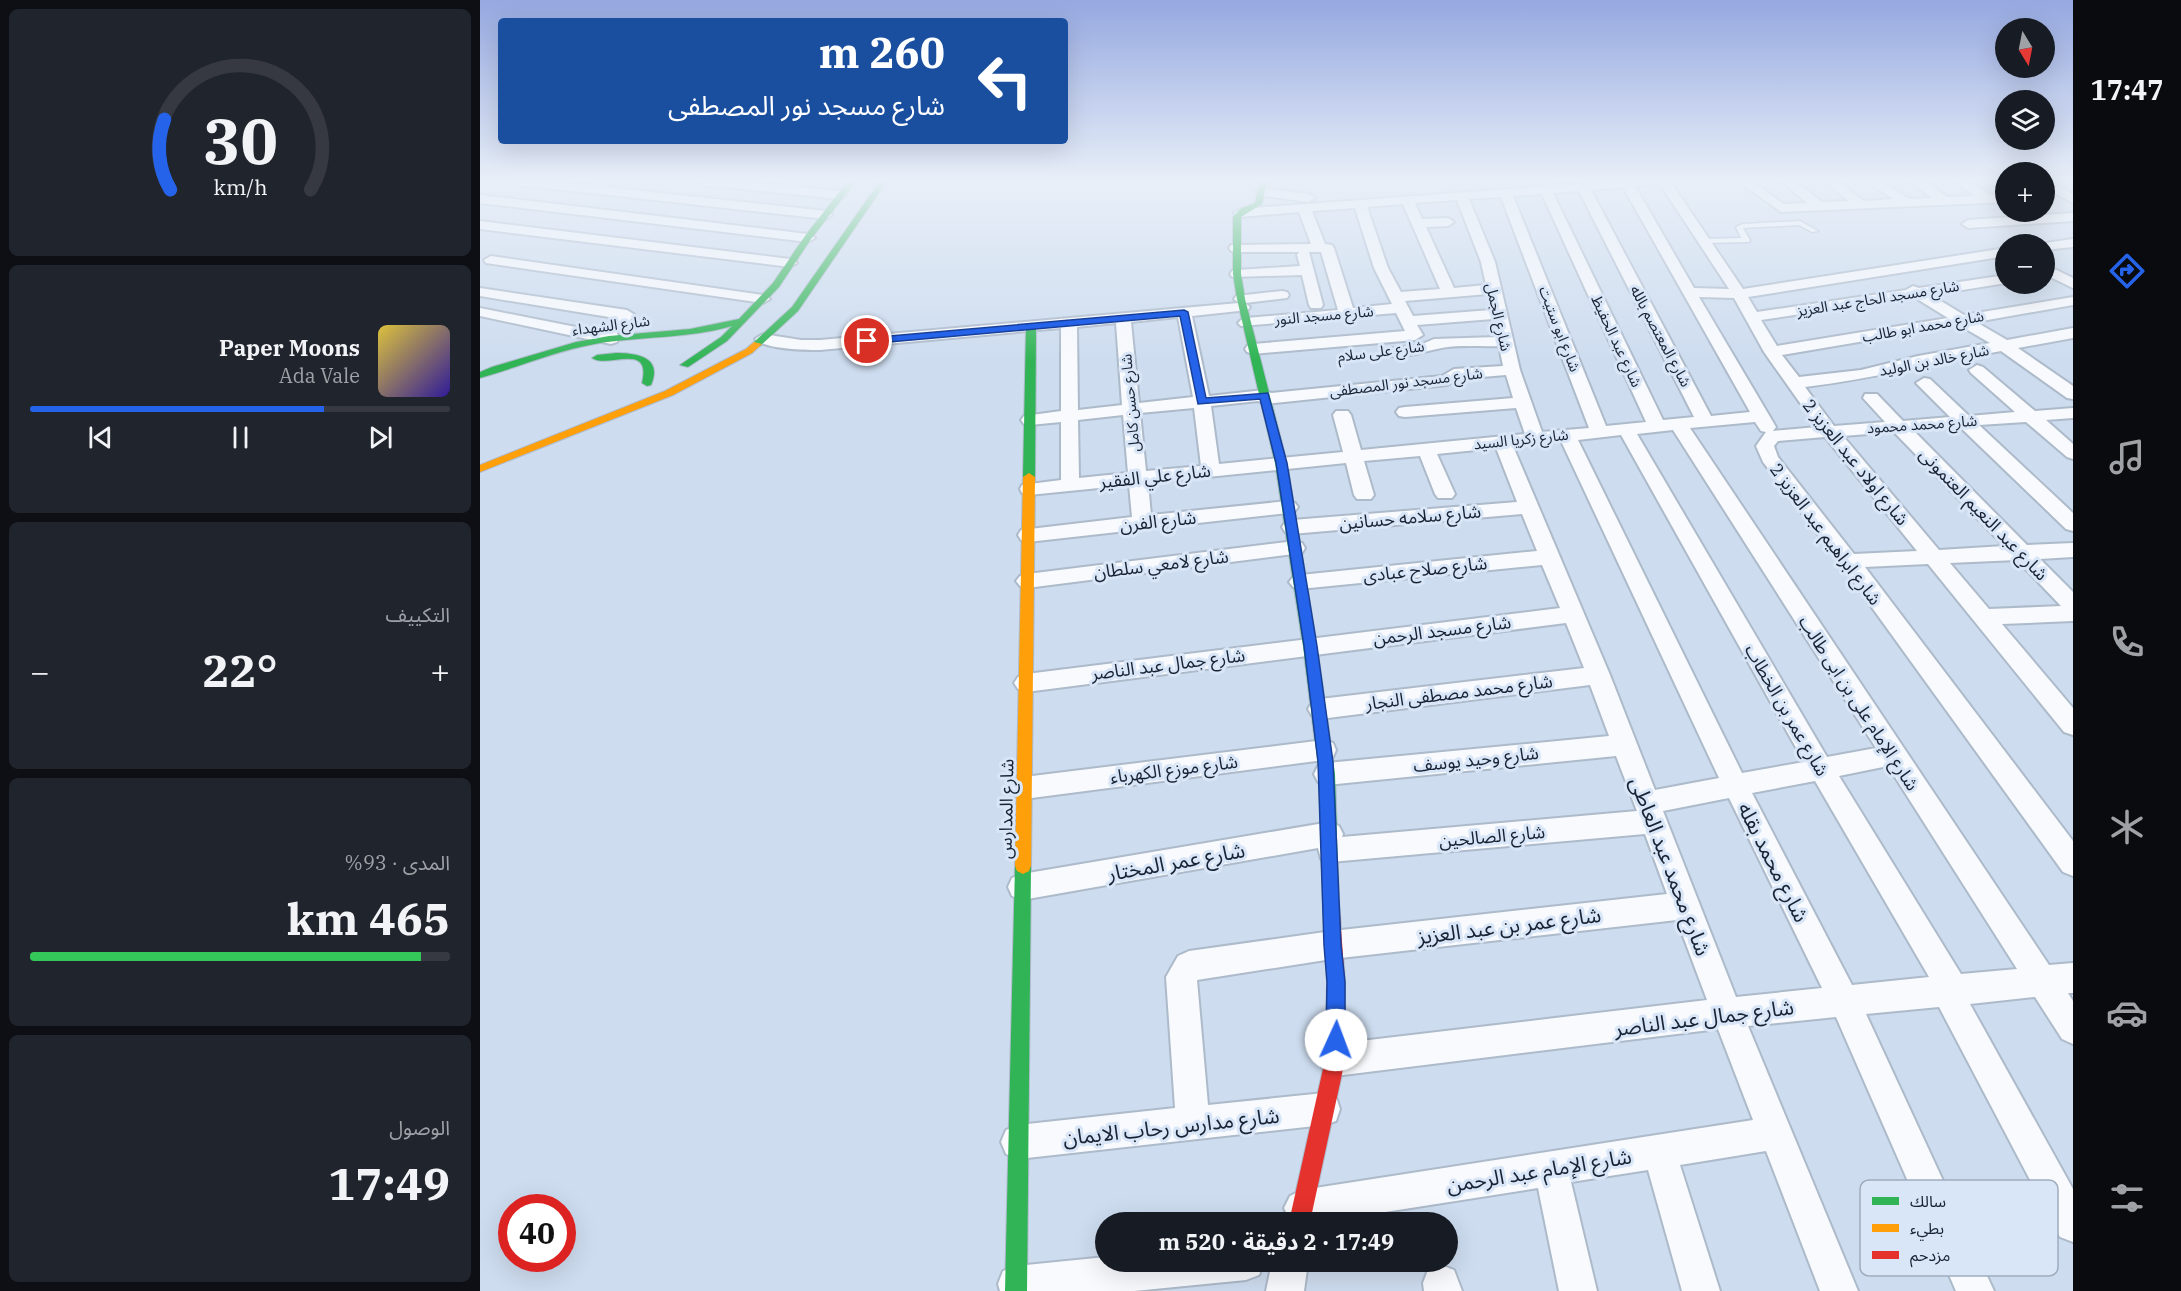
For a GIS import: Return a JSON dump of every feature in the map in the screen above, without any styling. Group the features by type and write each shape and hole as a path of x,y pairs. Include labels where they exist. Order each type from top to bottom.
{"street":[{"path":"490,250 504,241"},
{"path":"613,241 790,263"},
{"path":"748,315 776,285 806,241"},
{"path":"480,469 505,454 669,393 749,351 795,309 842,241"},
{"path":"1236,241 1237,274 1243,310 1265,360 1265,397 1281,463 1292,527 1326,762 1336,1001 1335,1060 1301,1212"},
{"path":"1319,241 1322,247"},
{"path":"1265,360 1410,336 1405,315 1381,268 1372,241"},
{"path":"1426,241 1449,293"},
{"name":"شارع الجمل","path":"1478,241 1488,262 1492,289 1512,370 1521,403 1535,438"},
{"name":"شارع ابو ستيت","path":"1523,241 1600,432"},
{"name":"شارع عبد الحفيظ","path":"1573,241 1668,425"},
{"name":"شارع المعتصم بالله","path":"1617,241 1706,421"},
{"name":"شارع ابراهيم عبد العزيز 2","path":"1669,241 1689,292 1772,436 1765,446 1769,458 2073,864"},
{"name":"شارع اولاد عبد العزيز 2","path":"1704,241 1739,294 1772,352 1829,431 2073,725"},
{"path":"2055,245 2073,243"},
{"path":"1689,292 1739,294 1883,271 1995,244"},
{"path":"1236,249 1322,247 1328,249 1339,293 1347,313"},
{"path":"1302,248 1316,305"},
{"path":"490,250 763,299"},
{"path":"1866,261 2005,346 2073,394"},
{"path":"2055,270 2073,269"},
{"path":"1237,274 1307,270"},
{"path":"2055,275 2073,284"},
{"name":"شارع مسجد الحاج عبد العزيز","path":"1751,318 1995,281"},
{"path":"1405,315 1449,293 1492,289"},
{"path":"480,292 626,314 627,317 609,332 611,339 480,312"},
{"path":"763,339 801,345 820,345 1184,312 1243,310 1282,295"},
{"name":"شارع محمد ابو طالب","path":"1772,352 2073,301"},
{"name":"شارع مسجد النور","path":"1243,310 1405,315"},
{"path":"1184,312 1202,401 1211,470"},
{"path":"1405,315 1499,314"},
{"name":"شارع الشهداء","path":"480,375 530,357 611,339 712,329 748,315"},
{"name":"شارع الشهداء","path":"579,360 621,355 636,357 650,366 651,377 641,386 709,351 748,315"},
{"name":"شارع حسن كامل","path":"1123,318 1142,524"},
{"path":"1069,323 1070,485"},
{"name":"شارع المدارس","path":"1016,1287 1031,327"},
{"name":"شارع خالد بن الوليد","path":"1794,383 1861,375 1918,361 2073,333"},
{"path":"636,357 653,349 668,335"},
{"name":"شارع على سلام","path":"1265,360 1424,349 1434,344 1505,341"},
{"name":"شارع مسجد نور المصطفى","path":"1030,420 1202,401 1447,380 1454,374 1512,370"},
{"path":"1977,370 2073,453"},
{"path":"1924,383 2073,524"},
{"name":"شارع عبد النعيم العتمونى","path":"1871,398 2073,605"},
{"path":"1445,494 1428,449 1408,412 1521,403"},
{"name":"شارع محمد محمود","path":"1772,436 2073,413"},
{"path":"1342,415 1364,495"},
{"name":"شارع زكريا السيد","path":"1281,463 1760,416"},
{"name":"شارع الإمام على بن ابى طالب","path":"1668,425 1893,755 2073,1028"},
{"name":"شارع عمر بن الخطاب","path":"1626,429 1949,989 2050,1180"},
{"name":"شارع محمد بقله","path":"1567,435 1735,785 1844,1001 1925,1180"},
{"name":"شارع محمد عبد العاطى","path":"1502,441 1598,675 1727,1013 1839,1291"},
{"name":"شارع علي الفقير","path":"1029,489 1281,463"},
{"name":"شارع الفرن","path":"1028,535 1288,507"},
{"name":"شارع سلامه حسانين","path":"1292,527 1529,507"},
{"name":"شارع لامعي سلطان","path":"1027,581 1295,548"},
{"path":"1848,561 2073,550"},
{"name":"شارع صلاح عبادى","path":"1300,582 1550,557"},
{"name":"شارع مسجد الرحمن","path":"1310,646 1573,614"},
{"path":"1983,617 2073,614"},
{"name":"شارع جمال عبد الناصر","path":"1026,683 1310,646"},
{"name":"شارع محمد مصطفى النجار","path":"1320,709 1598,675"},
{"name":"شارع وحيد يوسف","path":"1326,762 1624,745"},
{"name":"شارع الصالحين","path":"1330,842 1651,812 1735,785 1893,755"},
{"name":"شارع موزع الكهرباء","path":"1024,788 1326,762"},
{"name":"شارع عمر المختار","path":"1022,887 1330,842"},
{"name":"شارع عمر بن عبد العزيز","path":"1193,1123 1181,984 1184,971 1196,965 1332,945 1686,905"},
{"name":"شارع جمال عبد الناصر","path":"1335,1060 1727,1013 2073,978"},
{"name":"شارع مدارس رحاب الايمان","path":"1018,1142 1324,1109"},
{"name":"شارع الإمام عبد الرحمن","path":"1316,1212 1551,1168 1775,1133"},
{"path":"1659,1151 1701,1291"},
{"path":"1551,1168 1578,1291"},
{"name":"شارع عمر بن الخطاب","path":"2058,1196 2073,1224"},
{"path":"1016,1287 1154,1272"},
{"path":"1285,1291 1288,1272"},
{"name":"شارع محمد بقله","path":"1968,1276 1975,1291"}],"traffic: fast":[{"path":"685,365 724,339 776,285 806,241"},
{"path":"757,344 795,309 842,241"},
{"path":"1237,241 1237,274 1241,299 1281,463 1310,646 1327,774 1331,901"},
{"path":"480,375 528,358 576,345 609,339 690,332 737,321"},
{"path":"1029,477 1031,327"},
{"path":"597,358 625,356 642,360 648,365 647,383"},
{"path":"1016,1291 1023,866"}],"traffic: slow":[{"path":"480,469 669,393 749,351 757,344"},
{"path":"1023,866 1029,477"}],"traffic: jam":[{"path":"1301,1212 1335,1060 1336,982 1331,901"}],"route":[{"path":"867,341 1184,312 1202,401 1264,395 1281,463 1320,709 1326,762 1331,850 1332,945 1336,982 1336,1040"}]}
